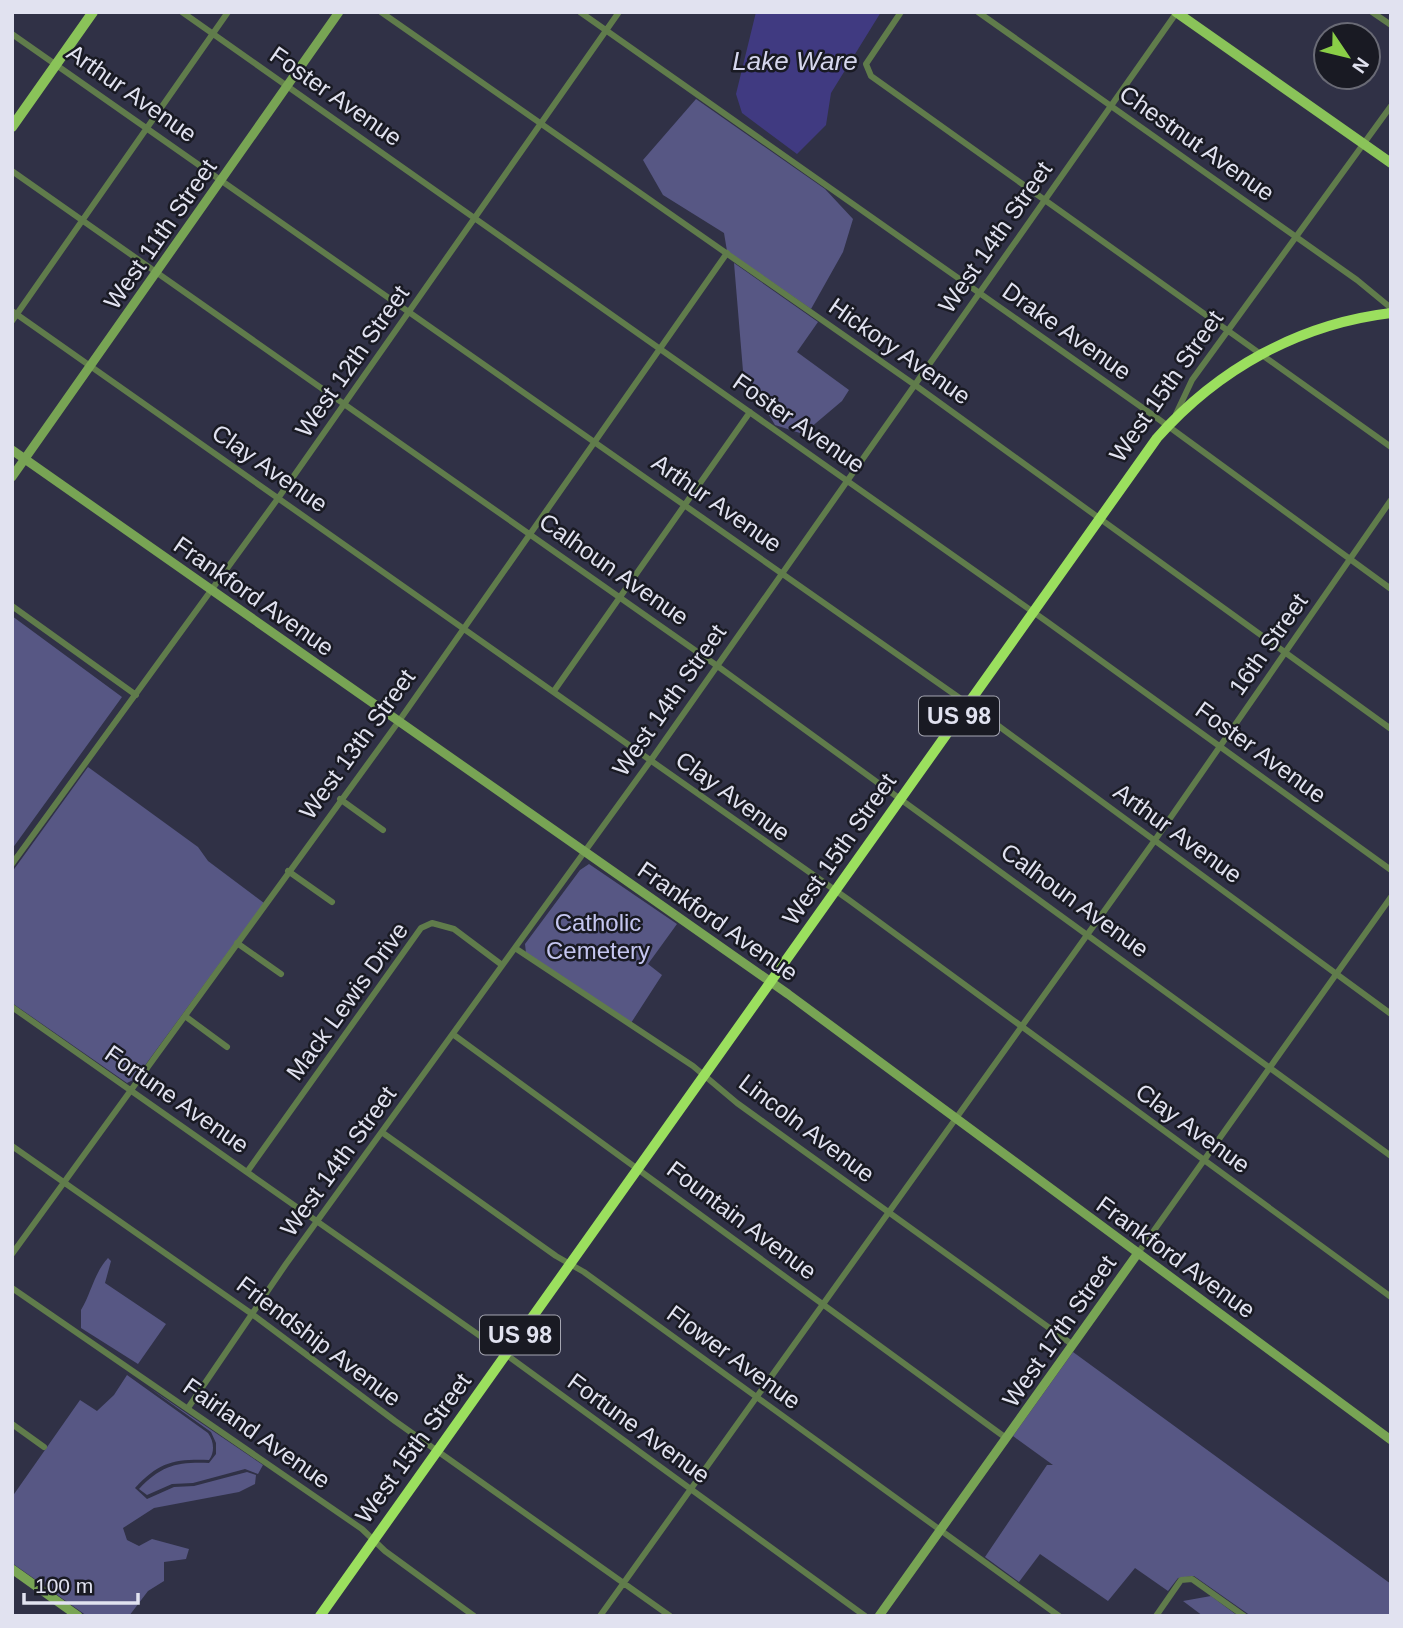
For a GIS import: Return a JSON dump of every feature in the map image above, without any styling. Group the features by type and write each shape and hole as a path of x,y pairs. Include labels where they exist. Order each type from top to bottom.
{"highway":[{"name":"US 98","path":"1171,423 1211,386 1263,353 1324,327 1391,310"},
{"name":"West 15th Street","path":"320,1616 1099,518 1171,423"}],"main road":[{"path":"12,127 93,12"},
{"name":"West 11th Street","path":"12,477 339,12"},
{"path":"1176,12 1391,163"},
{"name":"Frankford Avenue","path":"12,450 772,982 1391,1440"},
{"name":"West 17th Street","path":"879,1616 1138,1253"},
{"path":"12,1569 78,1616"}],"street":[{"name":"Foster Avenue","path":"182,12 476,216 1220,745 1391,870"},
{"path":"12,321 15,313 228,12"},
{"name":"Hickory Avenue","path":"381,12 915,385 1391,729"},
{"name":"Drake Avenue","path":"580,12 979,293 1171,423 1391,589"},
{"name":"West 12th Street","path":"13,862 279,497 619,12"},
{"path":"901,12 868,61 866,70 880,83 1263,353 1391,447"},
{"name":"Chestnut Avenue","path":"978,12 1297,238 1391,310"},
{"name":"West 14th Street","path":"188,1408 252,1314 651,760 1176,12"},
{"path":"1372,12 1391,25"},
{"name":"Arthur Avenue","path":"12,34 782,572 1155,840 1391,1014"},
{"name":"West 15th Street","path":"1171,423 1192,380 1391,106"},
{"name":"Calhoun Avenue","path":"12,171 716,665 1087,932 1391,1156"},
{"name":"West 13th Street","path":"12,1254 399,721 727,253"},
{"name":"Clay Avenue","path":"15,313 835,891 1390,1295"},
{"path":"554,691 750,412"},
{"name":"16th Street","path":"600,1616 1155,840 1352,560 1391,500"},
{"path":"12,606 136,695"},
{"path":"340,799 383,830"},
{"path":"288,872 332,902"},
{"name":"West 17th Street","path":"1138,1253 1391,897"},
{"name":"Mack Lewis Drive","path":"247,1172 421,928 432,923 454,929 502,965"},
{"path":"237,943 281,974"},
{"name":"Lincoln Avenue","path":"515,948 705,1075 737,1103 1073,1345"},
{"name":"Fortune Avenue","path":"12,1007 506,1355 865,1616"},
{"path":"184,1016 227,1046"},
{"name":"Fountain Avenue","path":"454,1035 1006,1438"},
{"name":"Flower Avenue","path":"383,1133 755,1396 1059,1616"},
{"name":"Friendship Avenue","path":"12,1146 252,1314 395,1422 670,1616"},
{"name":"Fairland Avenue","path":"12,1288 188,1408 474,1616"},
{"path":"12,1424 44,1447"},
{"path":"1156,1616 1181,1580 1192,1580 1244,1616"}],"green space":[{"path":"696,99 825,189 853,219 843,252 811,309 727,251 724,233 663,195 643,160"},
{"path":"734,263 818,322 797,352 849,390 842,401 803,434 775,425 743,371"},
{"path":"12,616 122,697 12,849"},
{"path":"88,767 198,847 208,861 264,903 135,1079 127,1083 12,1003 12,872"},
{"name":"Catholic Cemetery","path":"589,864 677,924 648,964 662,975 631,1023 526,953 525,944 580,870"},
{"path":"108,1258 111,1261 105,1283 166,1324 138,1364 81,1328 81,1310 99,1270"},
{"path":"1073,1352 1391,1584 1391,1616 1251,1616 1194,1576 1178,1578 1168,1591 1135,1568 1108,1601 1040,1554 1019,1582 985,1557 1047,1465 1053,1465 1013,1436"},
{"path":"127,1375 208,1433 213,1443 209,1460 186,1460 168,1464 144,1479 135,1488 147,1499 174,1487 194,1486 247,1472 256,1475 255,1484 239,1492 154,1508 123,1528 127,1540 139,1546 152,1539 189,1549 186,1559 164,1562 164,1581 148,1591 129,1616 87,1616 12,1563 12,1497 80,1400 97,1411 114,1395"},
{"path":"148,1387 263,1465 258,1474 245,1469 193,1483 172,1484 147,1495 139,1489 163,1470 179,1464 209,1463 216,1454 216,1443 211,1432"},
{"path":"1211,1596 1238,1616 1203,1616 1183,1601"}],"water":[{"name":"Lake Ware","path":"756,12 881,12 831,93 826,125 797,154 742,113 736,94"}]}
